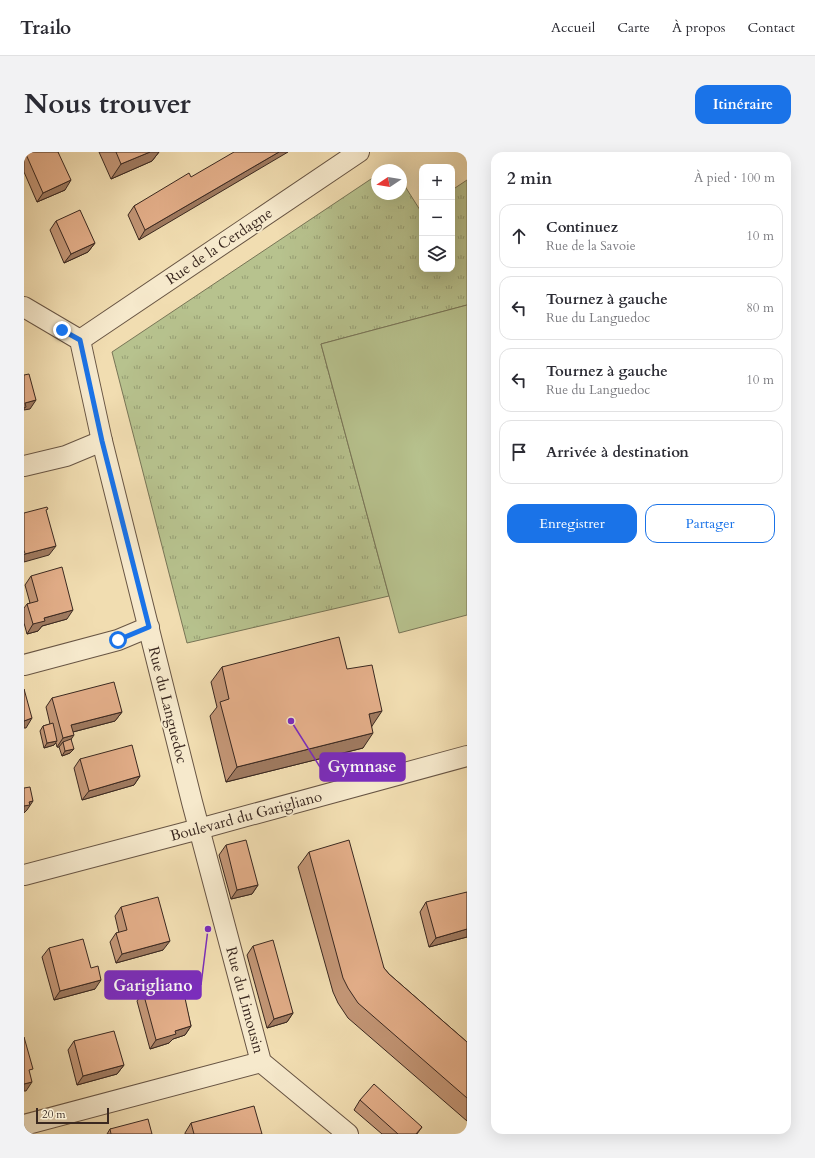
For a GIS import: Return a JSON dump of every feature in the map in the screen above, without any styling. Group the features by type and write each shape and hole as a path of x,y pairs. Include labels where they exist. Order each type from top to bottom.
{"street":[{"name":"Rue de la Cerdagne","path":"80,340 359,152"},
{"path":"24,307 80,340"},
{"name":"Rue du Languedoc","path":"80,340 102,441 199,829"},
{"path":"24,466 66,456 102,441"},
{"path":"24,665 118,640 149,627"},
{"name":"Boulevard du Garigliano","path":"24,875 467,756"},
{"name":"Rue du Limousin","path":"199,829 262,1062 348,1134"},
{"path":"24,1125 262,1062"}],"green space":[{"path":"371,179 371,200 407,200 407,189 419,208 419,272 455,272 455,188 467,180 467,305 321,344 389,596 187,643 112,352"},
{"path":"467,305 467,615 399,633 321,344"}],"building":[{"path":"25,152 58,152 71,180 43,193"},
{"path":"116,152 150,152 121,164"},
{"path":"234,152 279,152 145,230 134,206 189,173 191,177"},
{"path":"80,210 95,243 71,254 56,221"},
{"path":"29,374 36,400 25,403 26,407 24,408 24,375"},
{"path":"47,507 48,509 46,510 56,546 25,554 24,513"},
{"path":"62,567 73,610 44,618 45,621 33,624 27,604 38,601 31,576"},
{"path":"339,637 347,669 372,665 382,711 369,714 373,733 237,767 220,702 229,699 222,667"},
{"path":"114,682 122,712 71,725 74,735 63,738 52,698"},
{"path":"24,689 32,718 24,721"},
{"path":"53,723 57,741 47,743 43,726"},
{"path":"71,739 74,749 65,751 63,742"},
{"path":"132,745 140,776 89,791 80,759"},
{"path":"30,787 33,801 29,802 30,805 24,806 24,788"},
{"path":"246,840 258,885 237,890 226,845"},
{"path":"349,840 384,968 467,1042 467,1098 358,1003 343,978 309,852"},
{"path":"467,892 467,929 436,938 426,902"},
{"path":"158,897 170,941 122,954 116,933 127,930 121,907"},
{"path":"83,939 91,968 98,966 101,980 60,991 49,948"},
{"path":"273,940 293,1013 274,1019 253,946"},
{"path":"183,981 191,1026 175,1031 176,1034 156,1040 143,992"},
{"path":"114,1031 124,1065 83,1076 74,1041"},
{"path":"24,1037 33,1069 29,1070 32,1082 24,1084"},
{"path":"374,1084 422,1127 416,1134 398,1134 360,1100"},
{"path":"254,1106 262,1134 194,1134 191,1123"},
{"path":"148,1119 152,1134 111,1134 110,1129"}],"place":[{"name":"Gymnase","path":"291,721"},
{"name":"Garigliano","path":"208,929"}],"route":[{"path":"62,330 80,340 102,441 149,627 118,640"}]}
